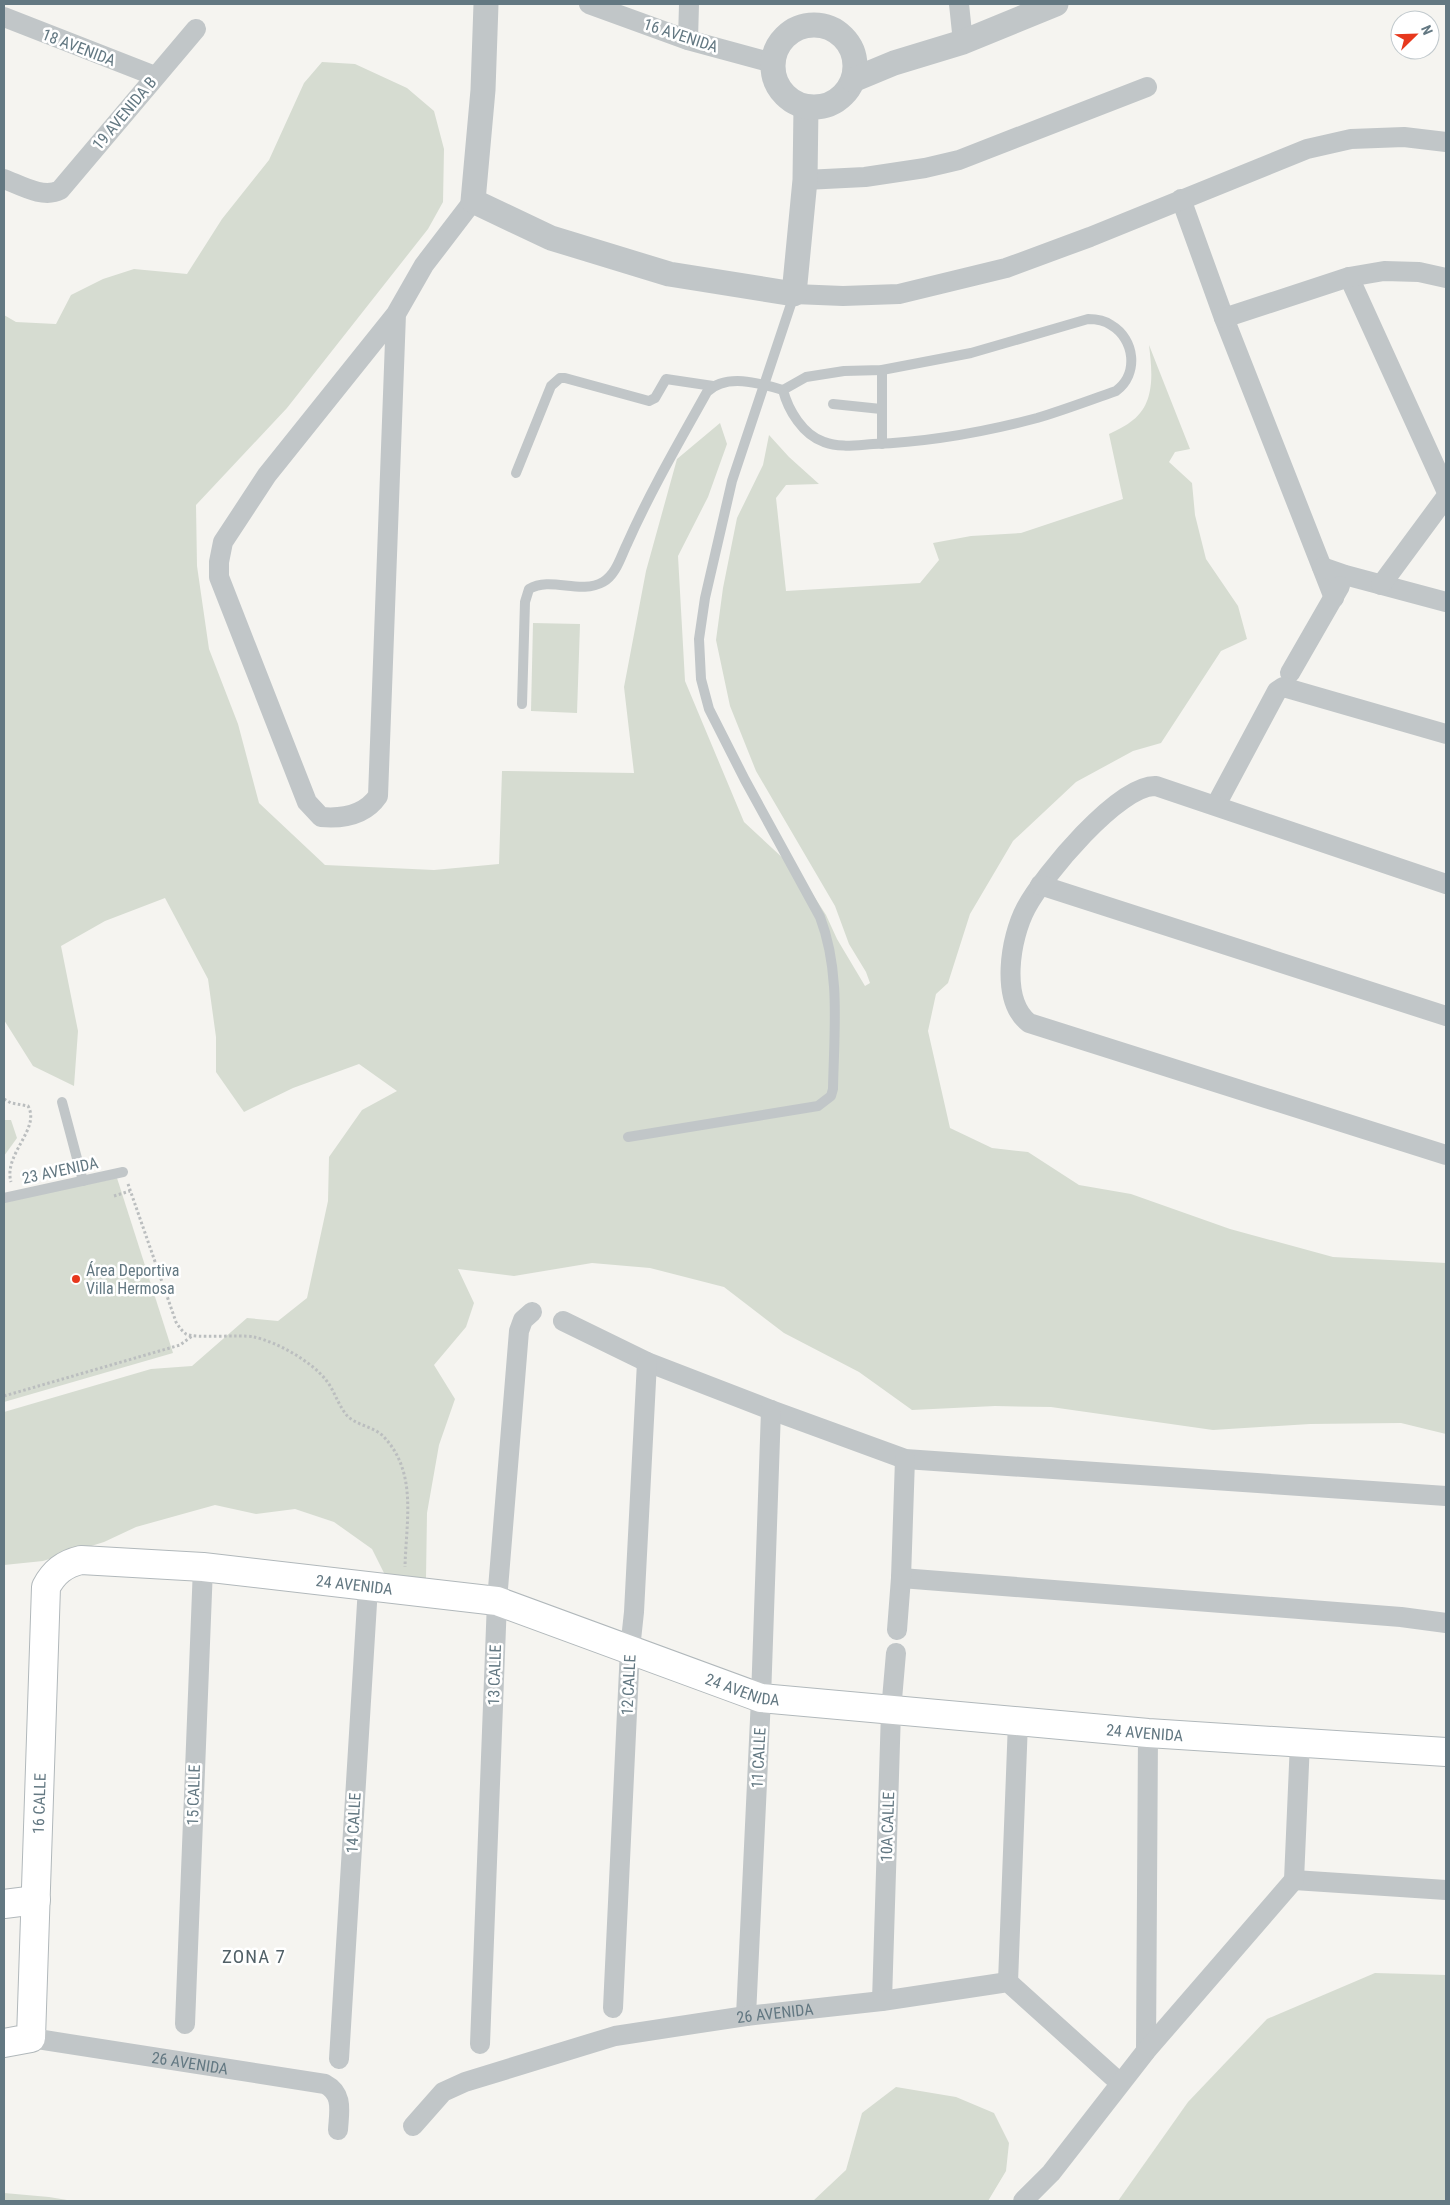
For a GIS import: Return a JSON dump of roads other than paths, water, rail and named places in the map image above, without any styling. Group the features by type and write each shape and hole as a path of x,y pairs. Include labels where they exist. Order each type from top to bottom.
{"main road":[{"name":"24 AVENIDA","path":"56,1572 63,1566 80,1560 202,1567 497,1601 761,1698 1148,1733 1446,1752"},
{"name":"16 CALLE","path":"31,2038 46,1587 56,1572"},
{"path":"4,1904 36,1900"},
{"name":"26 AVENIDA","path":"4,2043 31,2038"}],"street":[{"path":"396,314 378,796 364,812 344,817 321,817 307,802 294,772 220,578 219,562 224,542 267,474 396,314 424,265 473,201 483,90 486,4"},
{"name":"16 AVENIDA","path":"589,4 688,40 773,63"},
{"path":"688,40 689,4"},
{"path":"959,4 963,42"},
{"path":"854,69 894,63 963,42 1056,4"},
{"path":"806,15 818,25 836,32 850,45 854,69 846,93 835,102 821,107 806,107 792,101 781,91 774,78 773,63 776,50 783,39 793,31 806,15"},
{"name":"18 AVENIDA","path":"4,18 155,76"},
{"name":"19 AVENIDA B","path":"4,178 42,193 51,194 60,190 196,29"},
{"path":"805,180 865,177 925,168 958,160 1147,87"},
{"path":"794,294 805,180 806,107"},
{"path":"473,201 551,238 669,274 794,294 843,296 899,294 951,283 1006,268 1090,237 1307,149 1351,139 1404,137 1446,142"},
{"path":"1181,199 1224,318 1334,598"},
{"path":"1224,318 1349,277 1384,271 1419,272 1446,278"},
{"path":"1349,277 1446,490"},
{"path":"1381,585 1446,497"},
{"path":"1322,567 1345,576 1446,602"},
{"path":"1290,673 1345,576"},
{"path":"1216,805 1277,691 1283,687 1446,734"},
{"path":"1446,884 1216,805 1156,786 1146,786 1136,791 1097,820 1040,884 1025,910 1015,940 1011,967 1013,1000 1017,1010 1029,1023 1446,1155"},
{"path":"1040,884 1446,1016"},
{"name":"13 CALLE","path":"480,2044 497,1601 519,1331 523,1320 532,1312"},
{"path":"563,1320 647,1362 905,1459 1446,1496"},
{"name":"12 CALLE","path":"612,2008 647,1362"},
{"name":"11 CALLE","path":"746,2016 761,1698 771,1410"},
{"path":"897,1630 902,1578 905,1459"},
{"name":"15 CALLE","path":"184,2024 202,1567"},
{"path":"902,1578 1391,1616 1446,1623"},
{"name":"14 CALLE","path":"339,2059 368,1587"},
{"name":"10A CALLE","path":"882,2001 891,1711 896,1653"},
{"path":"1018,1722 1008,1982 1120,2083"},
{"path":"1146,2051 1148,1733"},
{"path":"1023,2201 1052,2173 1146,2051 1294,1880 1300,1742"},
{"path":"1294,1880 1446,1890"},
{"name":"26 AVENIDA","path":"413,2126 443,2092 464,2082 615,2036 746,2016 882,2001 1008,1982"},
{"name":"26 AVENIDA","path":"31,2038 325,2084 334,2090 339,2100 338,2130"}],"lane":[{"path":"628,1137 818,1106 831,1096 833,1089 835,998 828,938 820,917 745,780 709,708 702,679 699,639 706,598 732,481 794,294"},
{"path":"522,704 525,602 529,588 537,584 592,586 601,584 611,576 642,510 707,392 713,386 729,380 765,385 783,390 806,377 844,371 882,370 970,353 1088,319 1100,320 1118,330 1132,357 1130,376 1124,385 1116,391 1036,418 946,437 882,444 845,445 823,442 803,426 786,401 783,390"},
{"path":"882,370 882,444"},
{"path":"516,474 551,386 560,378 649,401 655,398 666,379 713,386"},
{"path":"833,404 881,408"},
{"path":"62,1102 83,1181"},
{"name":"23 AVENIDA","path":"4,1198 123,1172"}],"place":[{"name":"Área Deportiva Villa Hermosa","path":"76,1279"}],"district":[{"name":"ZONA 7","path":"254,1956"}]}
